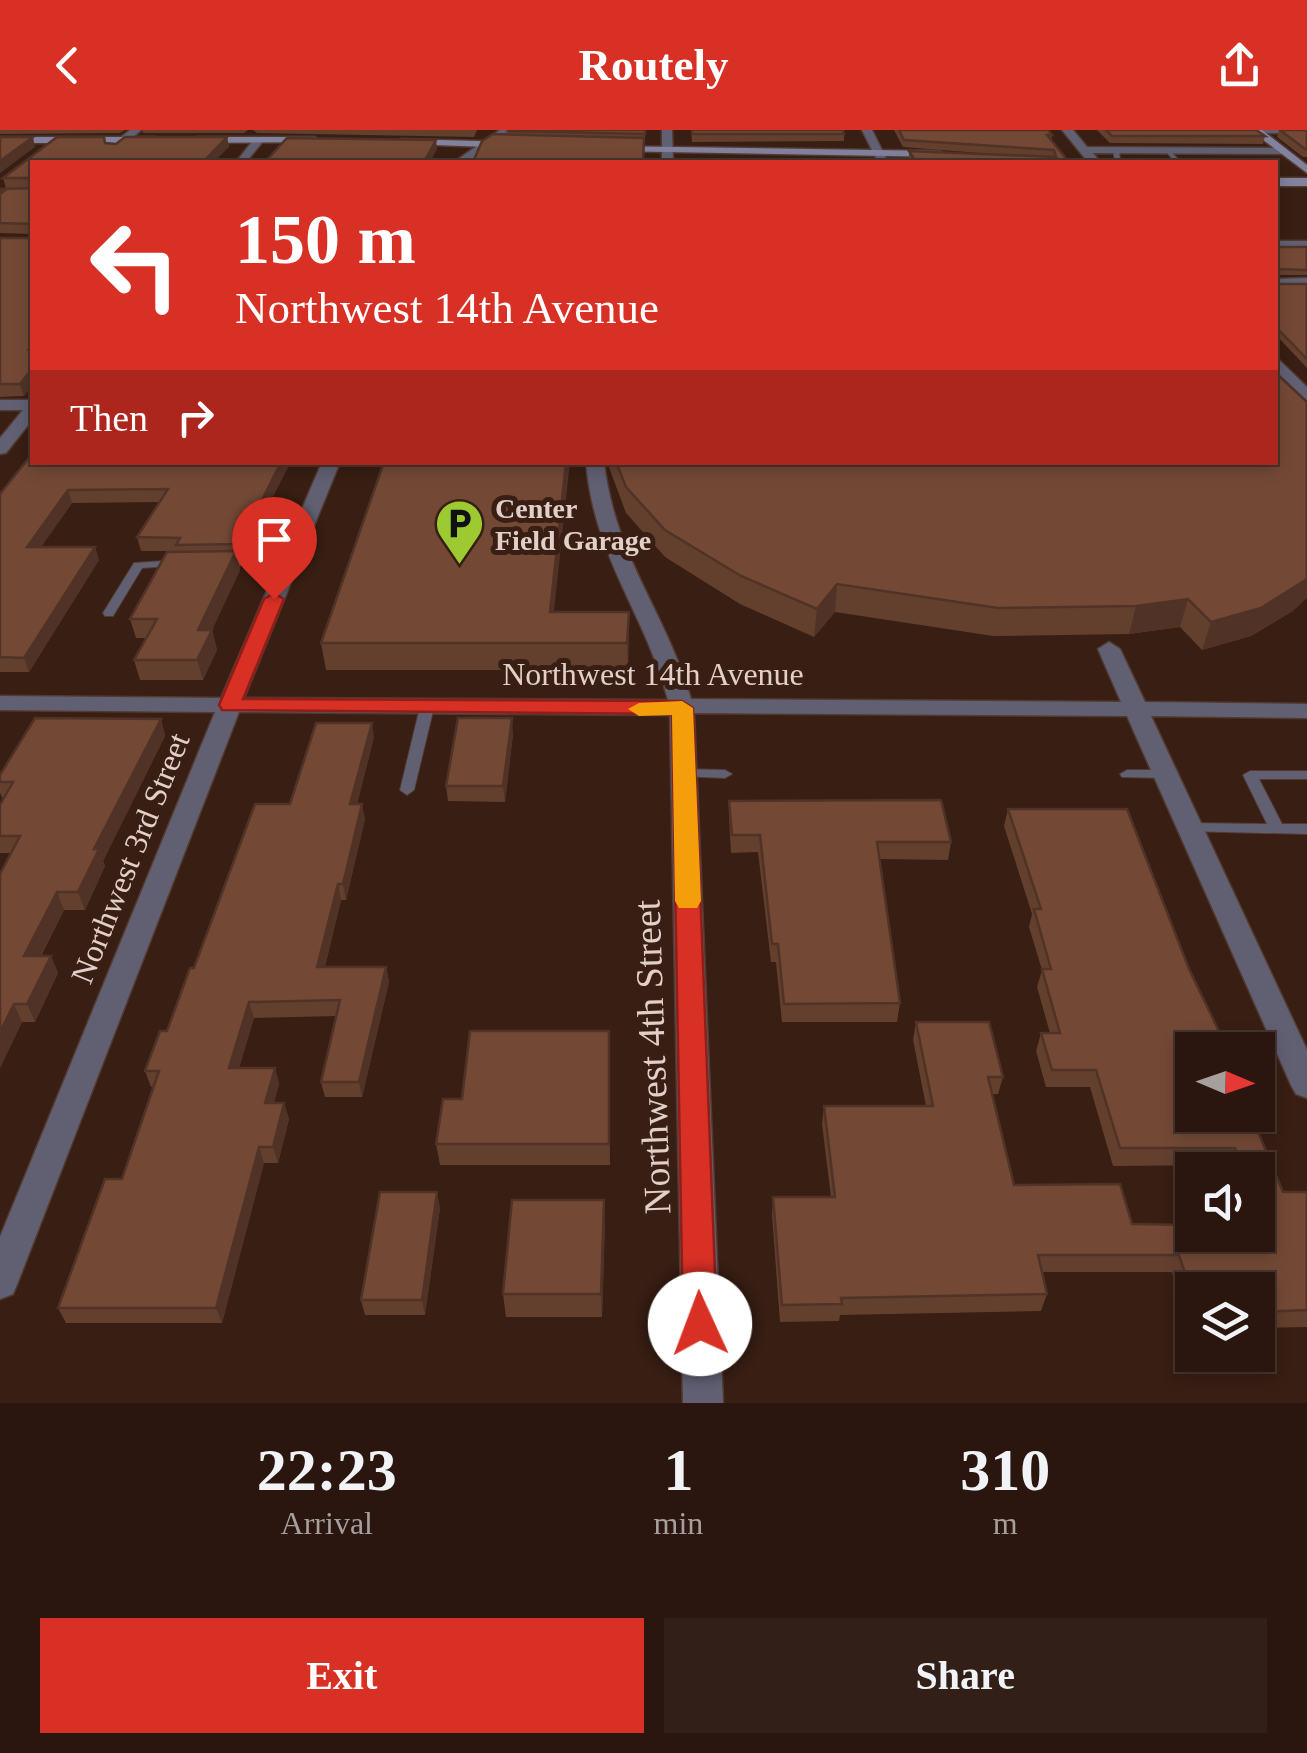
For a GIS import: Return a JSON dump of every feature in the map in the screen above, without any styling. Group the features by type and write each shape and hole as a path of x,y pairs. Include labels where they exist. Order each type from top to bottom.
{"main road":[{"path":"1255,130 1300,160 1307,172 1278,173"},
{"path":"0,140 47,148"},
{"path":"0,148 162,140"},
{"path":"118,144 330,145"},
{"path":"193,148 256,144"},
{"path":"490,144 529,150 474,152 394,145 490,144"},
{"path":"595,152 948,158"},
{"path":"1278,182 1307,182"}],"street":[{"path":"118,144 136,130"},
{"path":"462,160 506,130"},
{"path":"668,130 668,156"},
{"path":"867,130 880,157"},
{"path":"1067,130 1092,160"},
{"path":"1255,130 1307,130"},
{"path":"243,160 256,144"},
{"path":"1085,150 1282,151"},
{"path":"1278,245 1307,245"},
{"path":"1278,283 1307,282"},
{"path":"1278,364 1307,397"},
{"path":"0,406 30,408"},
{"path":"0,449 30,411"},
{"name":"Northwest 3rd Street","path":"0,1282 230,705 331,465"},
{"name":"Northwest 4th Street","path":"595,465 605,536 674,670 682,708 702,1403"},
{"path":"1108,650 1188,828 1298,1049 1307,1086"},
{"name":"Northwest 14th Avenue","path":"0,703 682,708 734,704 1307,711"}],"lane":[{"path":"1116,150 1117,160"},
{"path":"1166,150 1176,160"},
{"path":"110,613 138,565 290,562"},
{"path":"407,790 427,707"},
{"path":"684,773 725,774"},
{"path":"1127,774 1164,774"},
{"path":"1277,828 1250,775 1307,775"},
{"path":"1188,828 1307,829"}],"building":[{"path":"645,130 645,134 508,131"},
{"path":"692,130 843,130 844,134 692,134"},
{"path":"899,130 1048,130 1052,135 1047,135 1067,160 915,160 909,151 1056,157 1054,150 904,140"},
{"path":"1106,130 1256,130 1265,136 1112,136"},
{"path":"1280,130 1307,130 1307,149 1305,149"},
{"path":"493,134 644,138 643,160 474,160 482,141"},
{"path":"0,137 33,137 0,161"},
{"path":"57,137 104,137 105,143 116,144 125,137 227,137 205,160 30,160 30,181 29,178 3,178"},
{"path":"287,138 436,140 425,160 267,160"},
{"path":"30,188 30,224 0,223 0,194 4,191 0,189"},
{"path":"0,238 29,238 30,372 20,384 0,384"},
{"path":"1278,247 1307,247 1307,270 1278,269"},
{"path":"1278,284 1307,284 1307,359 1278,329"},
{"path":"1278,375 1307,402 1307,579 1261,608 1211,622 1188,599 1136,606 998,608 837,584 817,609 741,576 665,530 626,487 617,465 1278,465"},
{"path":"30,456 30,465 280,465 240,544 176,545 180,538 137,537 168,489 68,490 27,547 95,547 24,658 0,657 0,494"},
{"name":"Center Field Garage","path":"383,465 566,465 550,612 629,612 627,643 321,643"},
{"path":"236,551 198,630 212,630 197,660 134,660 157,619 130,619 167,552"},
{"path":"35,718 161,719 94,849 99,849 78,892 57,892 24,956 51,956 27,1004 14,1004 0,1032 0,874 20,836 0,836 0,805 13,782 0,782 0,775"},
{"path":"458,718 512,718 503,786 446,786"},
{"path":"316,723 372,723 350,804 362,804 317,967 386,967 359,1082 321,1082 340,1000 249,1002 229,1068 275,1068 265,1103 284,1103 273,1147 259,1147 216,1308 58,1308 105,1179 122,1179 159,1071 145,1071 160,1031 167,1031 190,968 194,968 255,804 290,804"},
{"path":"941,800 951,842 877,842 900,1003 784,1004 778,944 772,944 760,835 732,835 729,801"},
{"path":"1008,809 1127,809 1189,969 1219,1032 1175,1032 1175,1132 1258,1132 1266,1152 1237,1152 1235,1148 1120,1148 1096,1070 1052,1070 1041,1033 1060,1033 1042,969 1051,969 1034,909 1041,909"},
{"path":"916,1022 989,1022 1003,1077 988,1077 1014,1185 1120,1184 1132,1224 1175,1225 1175,1252 1275,1252 1275,1173 1283,1192 1307,1192 1307,1310 1275,1311 1275,1272 1185,1272 1179,1255 1038,1255 1047,1294 841,1298 842,1304 782,1305 773,1197 835,1197 824,1106 933,1106"},
{"path":"470,1031 609,1031 609,1144 436,1144 443,1099 462,1099"},
{"path":"380,1192 437,1192 422,1300 361,1300"},
{"path":"512,1200 604,1200 601,1294 503,1294"}],"slow traffic":[{"path":"639,709 682,708 688,901"}],"place":[{"name":"Center Field Garage","path":"460,566"}],"route":[{"path":"274,599 230,705 682,708 700,1324"}]}
